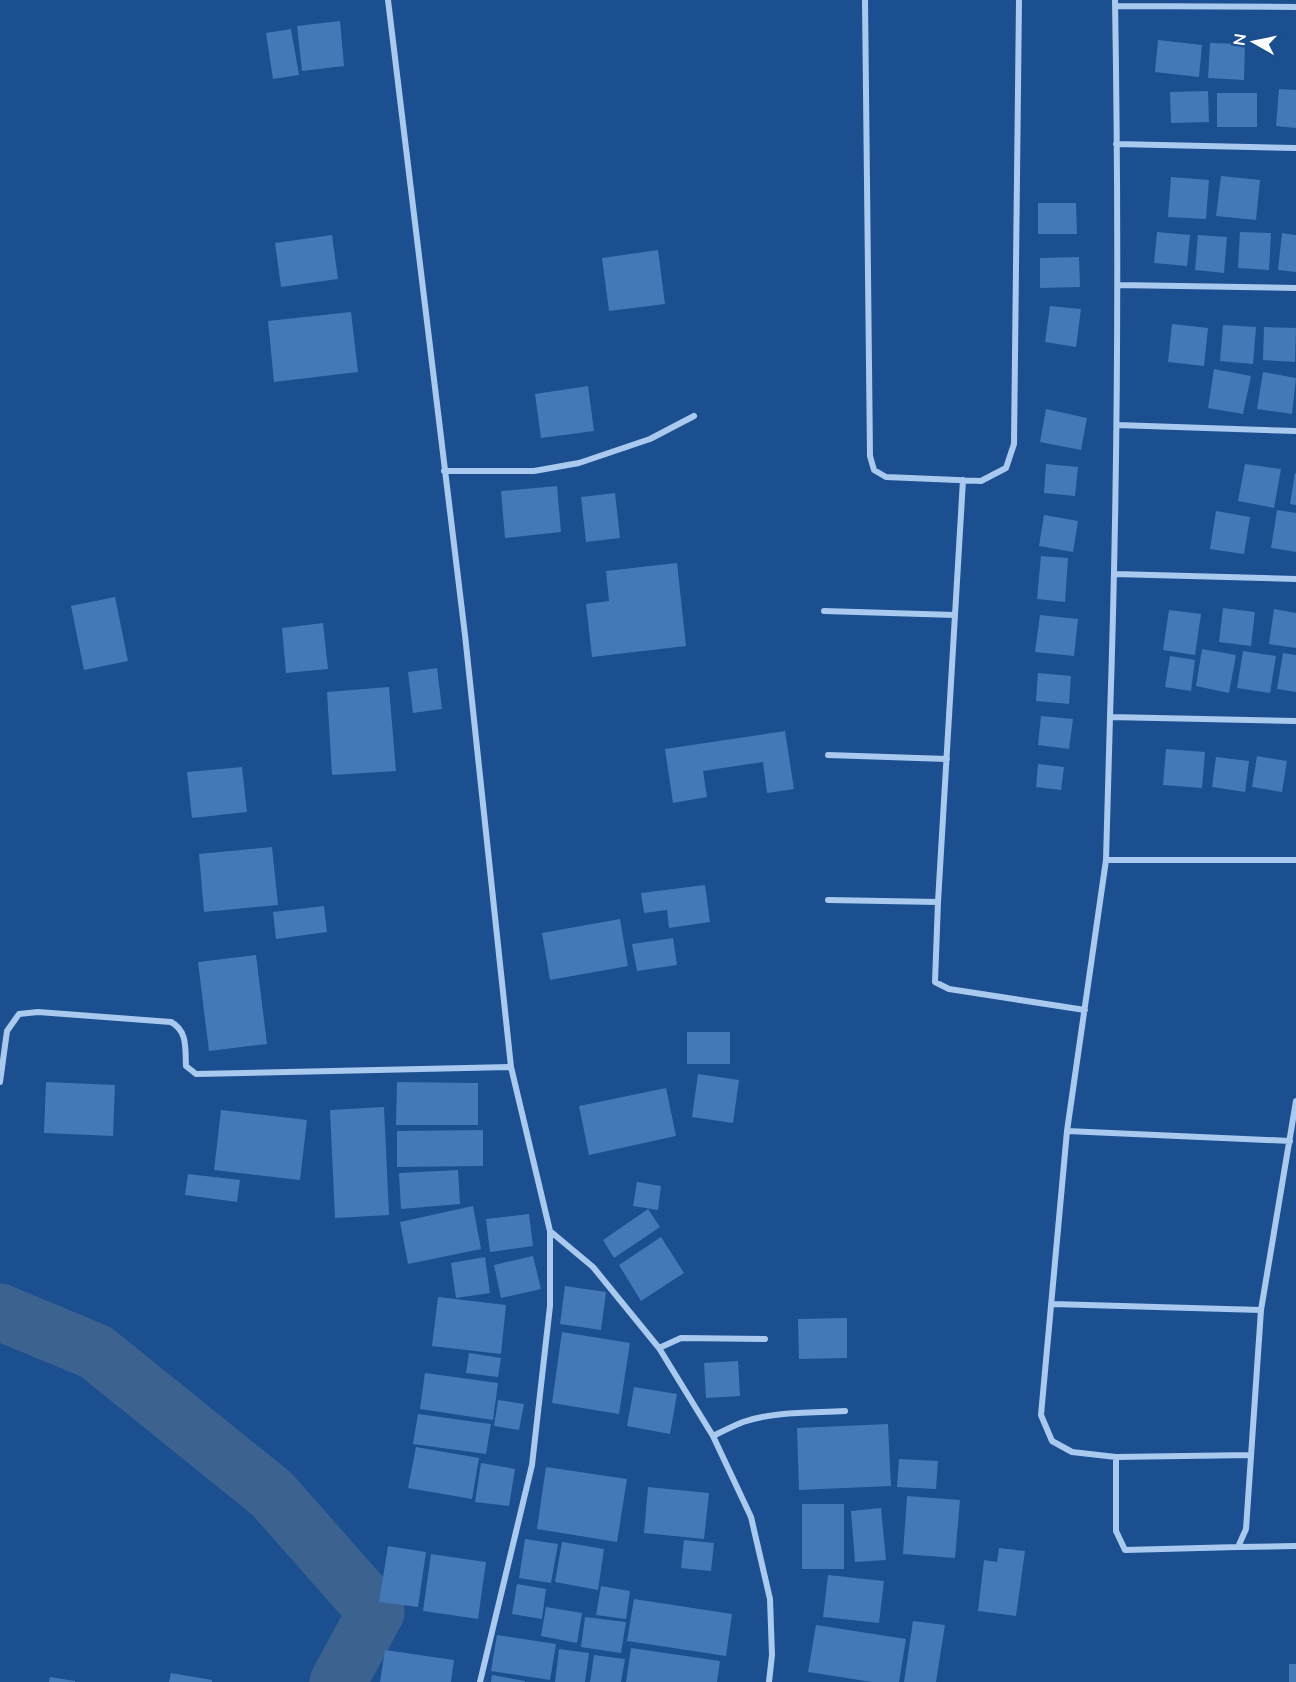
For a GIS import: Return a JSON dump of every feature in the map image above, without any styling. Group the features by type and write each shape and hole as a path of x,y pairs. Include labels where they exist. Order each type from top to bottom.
{"street":[{"path":"388,0 465,634 511,1066 550,1230 550,1306 532,1465 480,1682"},
{"path":"865,0 870,456 874,470 886,477 981,481 1006,468 1014,444 1019,0"},
{"path":"1251,1455 1116,1457 1072,1452 1052,1441 1041,1415 1067,1131 1106,860 1117,425 1115,3 1296,7"},
{"path":"1116,144 1296,148"},
{"path":"1118,285 1296,288"},
{"path":"444,471 534,471 579,462 650,439 694,416"},
{"path":"1117,425 1296,431"},
{"path":"963,480 935,982 949,989 1085,1010"},
{"path":"1115,574 1296,579"},
{"path":"824,611 955,615"},
{"path":"1110,717 1296,721"},
{"path":"828,755 947,759"},
{"path":"1106,860 1296,860"},
{"path":"828,900 938,902"},
{"path":"0,1082 7,1031 19,1014 38,1012 171,1022 179,1026 184,1038 186,1066 196,1074 511,1066"},
{"path":"1238,1547 1246,1529 1261,1310 1296,1101"},
{"path":"1067,1131 1290,1141"},
{"path":"550,1230 593,1267 659,1348 713,1436 751,1517 770,1599 772,1655 770,1682"},
{"path":"1052,1304 1261,1310"},
{"path":"659,1348 681,1338 765,1339"},
{"path":"713,1436 744,1422 763,1417 845,1411"},
{"path":"1116,1457 1116,1531 1125,1550 1296,1545"}],"building":[{"path":"340,21 344,66 302,71 297,26"},
{"path":"291,29 299,75 273,79 266,33"},
{"path":"1158,40 1202,45 1199,77 1155,72"},
{"path":"1210,43 1245,44 1244,80 1208,78"},
{"path":"1279,89 1296,90 1296,128 1276,126"},
{"path":"1208,91 1209,122 1171,123 1170,92"},
{"path":"1217,93 1257,93 1257,127 1217,127"},
{"path":"1221,176 1260,180 1256,220 1216,216"},
{"path":"1171,177 1209,180 1206,219 1168,217"},
{"path":"1038,203 1076,203 1077,234 1038,234"},
{"path":"1157,232 1190,235 1187,266 1154,263"},
{"path":"1240,232 1271,233 1269,270 1238,268"},
{"path":"1282,233 1296,235 1296,272 1278,270"},
{"path":"332,235 338,279 281,287 275,243"},
{"path":"1198,235 1227,237 1224,273 1195,270"},
{"path":"658,250 665,304 609,311 602,258"},
{"path":"1079,257 1080,287 1040,288 1040,258"},
{"path":"1050,306 1081,309 1076,347 1045,342"},
{"path":"351,312 358,372 274,382 268,321"},
{"path":"1172,324 1208,328 1204,366 1168,362"},
{"path":"1223,325 1256,327 1253,364 1220,361"},
{"path":"1264,327 1296,328 1295,362 1263,360"},
{"path":"1214,369 1251,376 1243,414 1208,408"},
{"path":"1263,372 1296,378 1292,414 1257,409"},
{"path":"588,386 594,431 541,438 535,394"},
{"path":"1046,409 1087,418 1081,450 1040,442"},
{"path":"1046,464 1078,467 1075,496 1044,493"},
{"path":"1245,464 1281,469 1274,508 1238,501"},
{"path":"1296,473 1296,505 1290,504"},
{"path":"557,486 561,532 505,538 501,491"},
{"path":"615,493 620,538 586,542 581,497"},
{"path":"1277,510 1296,513 1296,552 1271,548"},
{"path":"1216,511 1250,517 1244,554 1210,549"},
{"path":"1044,515 1078,521 1073,552 1039,546"},
{"path":"1041,556 1068,558 1065,602 1037,599"},
{"path":"677,563 686,646 592,657 586,604 609,601 606,571"},
{"path":"115,597 128,661 84,670 71,606"},
{"path":"1223,608 1255,612 1251,646 1219,642"},
{"path":"1274,609 1296,613 1296,648 1269,644"},
{"path":"1169,610 1201,614 1195,655 1163,650"},
{"path":"1040,615 1078,619 1074,656 1035,652"},
{"path":"323,623 328,669 286,673 282,628"},
{"path":"1202,649 1236,655 1229,693 1196,686"},
{"path":"1243,651 1276,656 1270,693 1237,688"},
{"path":"1283,653 1296,655 1296,692 1277,689"},
{"path":"1170,656 1195,660 1191,691 1165,687"},
{"path":"437,668 442,709 413,713 408,672"},
{"path":"1038,673 1071,676 1069,704 1036,701"},
{"path":"389,687 396,771 332,775 327,692"},
{"path":"1041,716 1073,719 1069,749 1038,745"},
{"path":"785,731 794,789 767,793 763,762 703,771 707,797 673,803 665,749"},
{"path":"1166,749 1205,752 1202,788 1163,785"},
{"path":"1257,756 1287,761 1282,792 1252,787"},
{"path":"1216,757 1249,761 1245,792 1212,787"},
{"path":"1038,764 1064,767 1061,790 1036,787"},
{"path":"242,767 247,812 192,818 187,772"},
{"path":"272,847 278,905 204,912 199,854"},
{"path":"705,885 710,922 669,928 667,910 644,913 641,893"},
{"path":"324,906 327,932 276,939 273,912"},
{"path":"620,919 628,966 550,980 542,933"},
{"path":"673,938 677,965 637,971 632,944"},
{"path":"256,955 267,1044 209,1051 198,962"},
{"path":"687,1032 730,1032 730,1064 687,1064"},
{"path":"698,1074 739,1080 733,1123 692,1117"},
{"path":"46,1082 115,1085 113,1136 44,1133"},
{"path":"397,1082 478,1083 478,1125 396,1125"},
{"path":"666,1088 676,1136 589,1155 579,1106"},
{"path":"384,1107 389,1215 335,1218 330,1110"},
{"path":"221,1110 307,1120 300,1180 214,1170"},
{"path":"483,1130 483,1166 397,1167 397,1131"},
{"path":"458,1170 460,1204 401,1209 399,1173"},
{"path":"188,1174 240,1180 237,1202 185,1195"},
{"path":"637,1182 661,1186 658,1210 633,1206"},
{"path":"473,1206 481,1249 408,1264 400,1222"},
{"path":"648,1209 660,1227 614,1258 603,1240"},
{"path":"529,1214 533,1246 490,1252 486,1219"},
{"path":"661,1237 684,1273 641,1301 619,1265"},
{"path":"533,1256 541,1289 501,1298 494,1265"},
{"path":"485,1257 490,1293 456,1298 451,1263"},
{"path":"565,1286 606,1292 601,1330 560,1324"},
{"path":"438,1297 506,1305 501,1354 432,1346"},
{"path":"847,1318 847,1358 799,1359 798,1319"},
{"path":"562,1332 630,1343 619,1414 552,1403"},
{"path":"469,1353 501,1358 498,1377 466,1373"},
{"path":"738,1361 740,1396 706,1398 704,1363"},
{"path":"425,1373 498,1383 493,1420 420,1409"},
{"path":"634,1387 677,1394 670,1434 627,1426"},
{"path":"498,1400 524,1404 519,1430 494,1426"},
{"path":"418,1414 491,1424 486,1454 413,1444"},
{"path":"888,1424 891,1486 799,1490 797,1428"},
{"path":"416,1447 479,1458 472,1499 408,1488"},
{"path":"899,1459 938,1461 936,1489 897,1487"},
{"path":"481,1463 515,1469 509,1506 475,1502"},
{"path":"546,1467 627,1479 617,1542 537,1529"},
{"path":"648,1487 709,1493 704,1539 644,1533"},
{"path":"907,1496 960,1500 955,1558 903,1554"},
{"path":"802,1504 844,1504 844,1569 802,1569"},
{"path":"881,1508 886,1560 855,1562 851,1511"},
{"path":"525,1539 558,1544 551,1583 519,1578"},
{"path":"684,1540 714,1543 711,1571 681,1568"},
{"path":"562,1542 604,1549 598,1590 555,1582"},
{"path":"388,1546 426,1552 418,1607 379,1602"},
{"path":"999,1548 1025,1551 1016,1616 978,1611 984,1560 997,1562"},
{"path":"431,1554 486,1562 478,1619 423,1611"},
{"path":"828,1575 884,1581 879,1623 823,1617"},
{"path":"517,1584 546,1589 542,1619 512,1614"},
{"path":"601,1586 630,1591 626,1619 596,1615"},
{"path":"634,1599 732,1614 726,1656 627,1641"},
{"path":"546,1607 582,1613 577,1643 541,1636"},
{"path":"585,1617 626,1622 621,1653 581,1647"},
{"path":"913,1621 945,1625 936,1682 904,1682"},
{"path":"816,1625 906,1639 899,1682 872,1682 808,1672"},
{"path":"497,1635 556,1644 550,1680 491,1671"},
{"path":"631,1648 720,1661 717,1682 626,1682"},
{"path":"559,1649 589,1653 585,1682 555,1682"},
{"path":"385,1650 454,1660 451,1682 380,1682"},
{"path":"594,1655 625,1659 621,1682 590,1682"},
{"path":"1289,1664 1296,1664 1296,1682 1289,1682"},
{"path":"171,1673 212,1680 212,1682 169,1682"},
{"path":"492,1675 525,1681 525,1682 491,1682"},
{"path":"50,1677 75,1681 75,1682 49,1682"}],"waterway":[{"path":"0,1312 96,1352 272,1494 376,1612 338,1682"}]}
